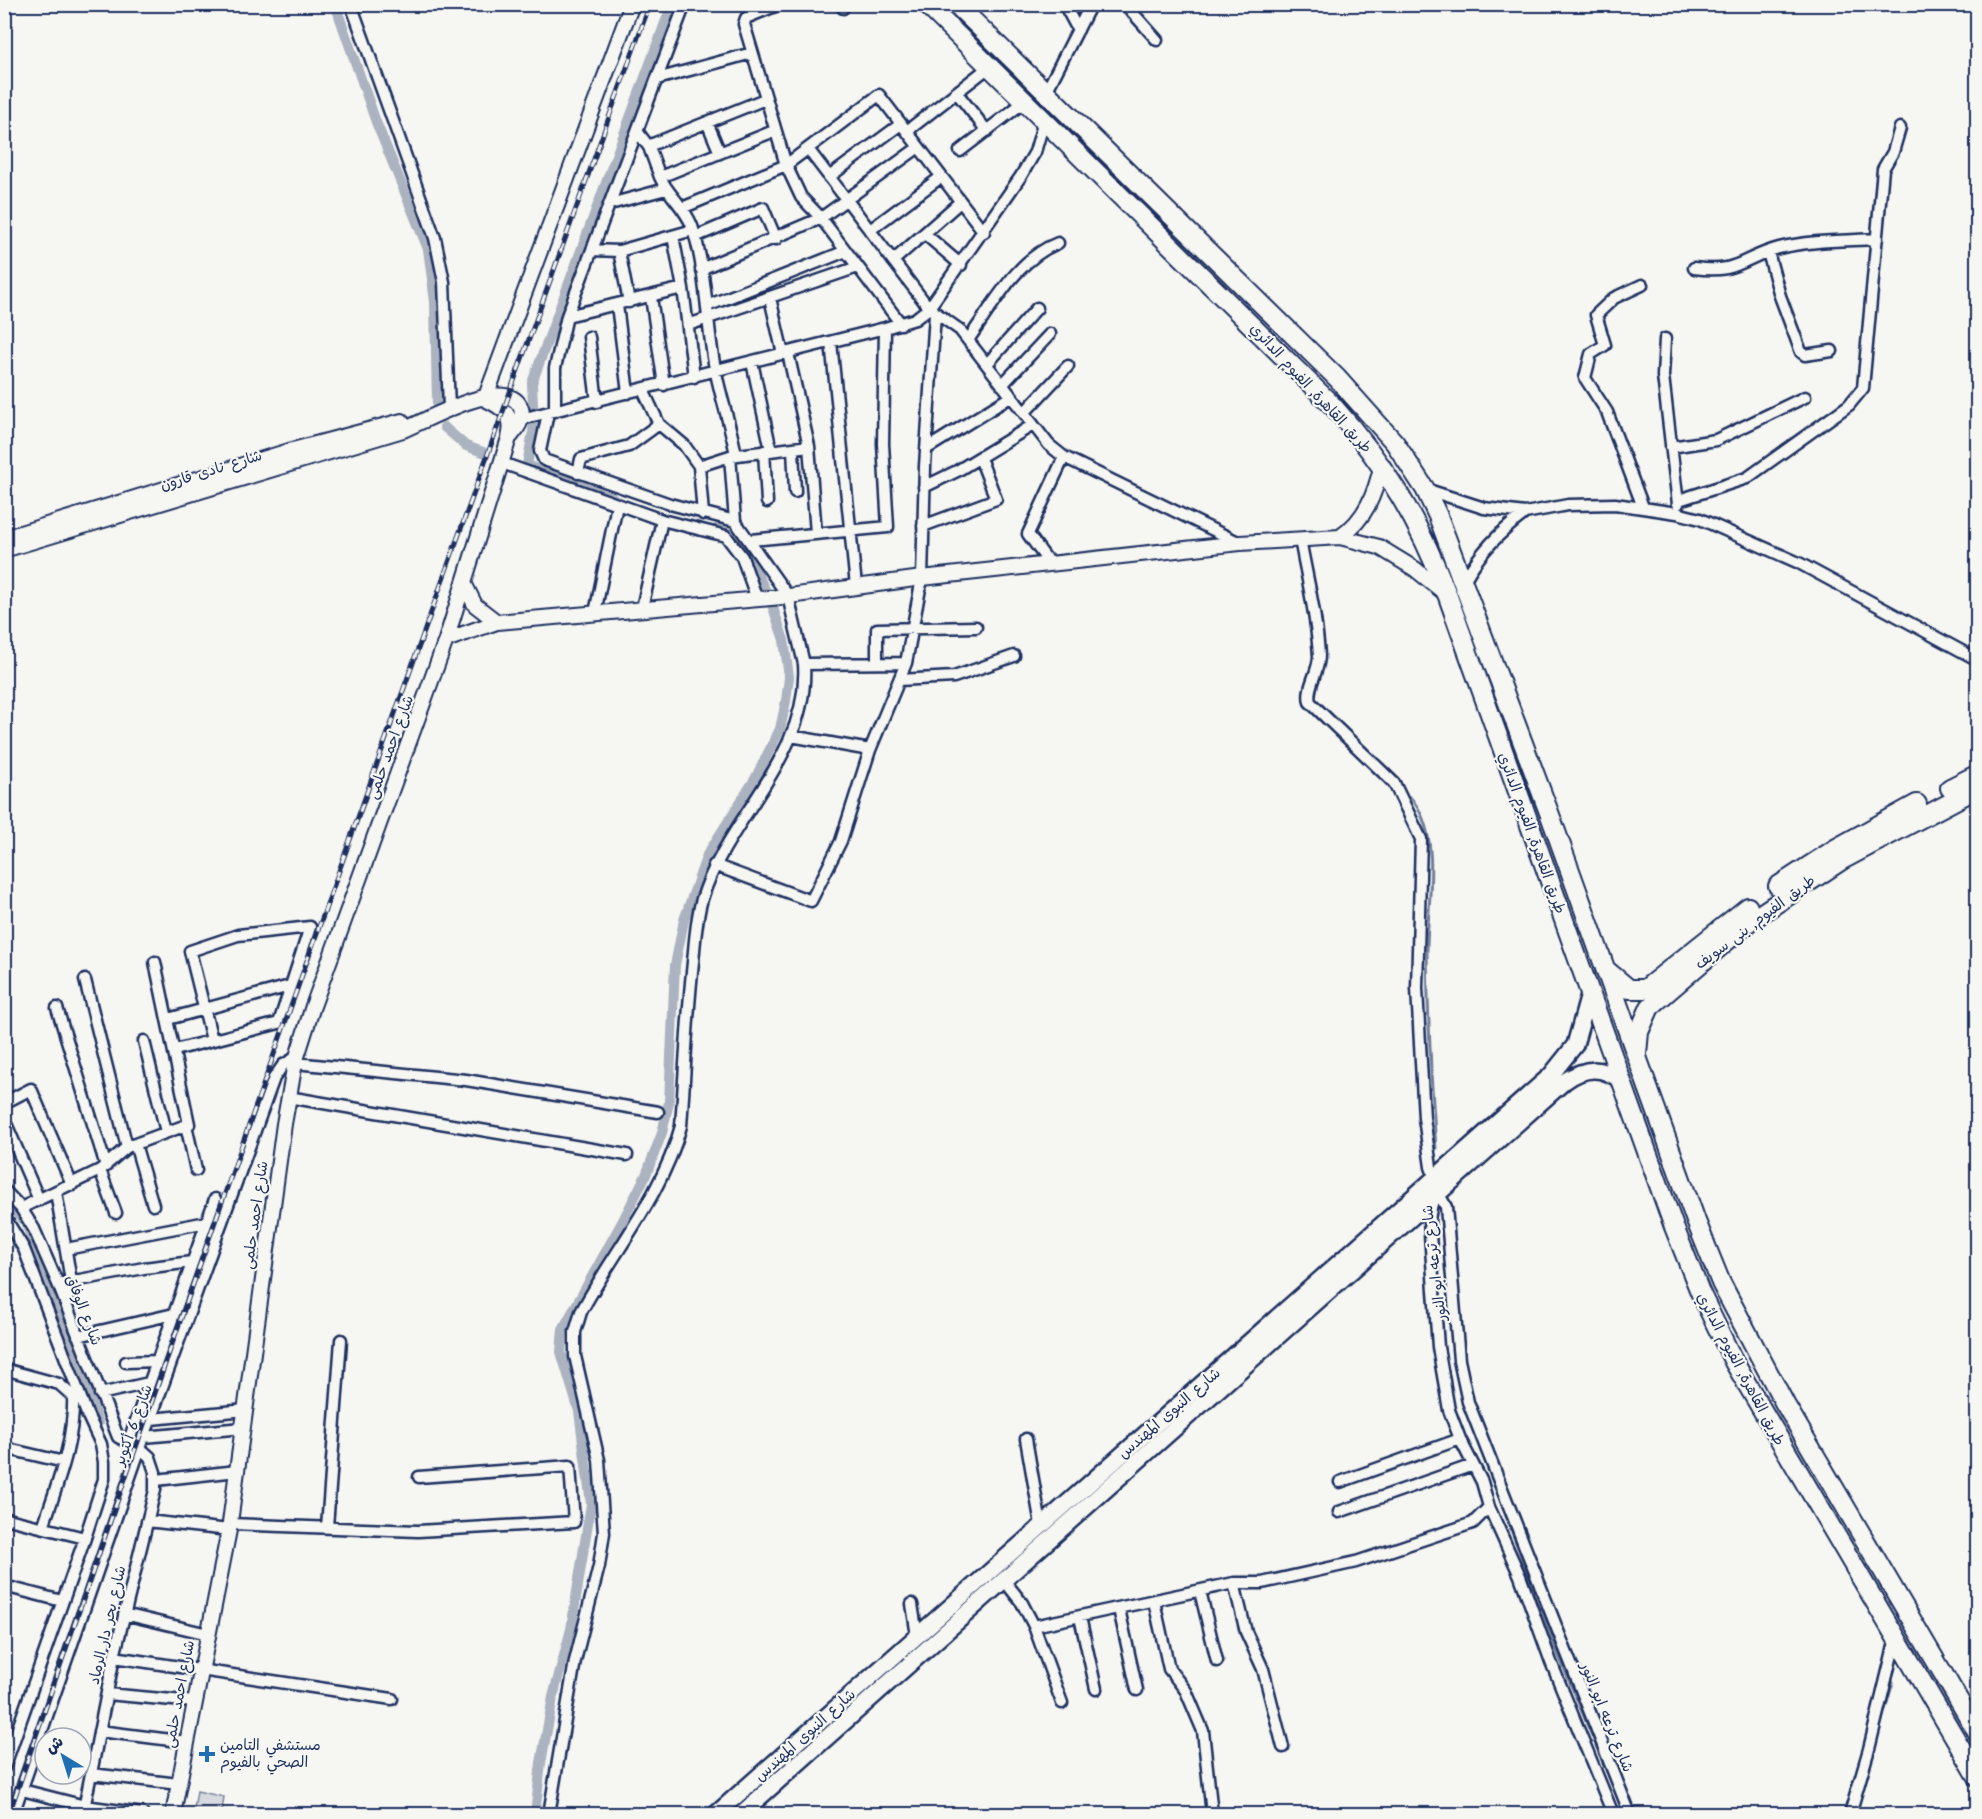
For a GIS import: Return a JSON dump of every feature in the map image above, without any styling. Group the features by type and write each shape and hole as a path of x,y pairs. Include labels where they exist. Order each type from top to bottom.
{"highway":[{"name":"طريق القاهرة, الفيوم الدائري","path":"926,4 1332,406 1382,465 1417,525 1447,594 1655,1175 1700,1292 1734,1362 1977,1777"},
{"name":"طريق القاهرة, الفيوم الدائري","path":"956,4 1323,364 1381,425 1425,489 1464,580 1550,815 1602,966 1721,1284 1751,1343 1977,1733"},
{"path":"1203,278 1219,262"},
{"name":"طريق الفيوم, بنى سويف","path":"1602,966 1629,989 1645,989 1653,985 1743,912 1804,868 1872,828 1977,774"},
{"name":"طريق الفيوم, بنى سويف","path":"1637,1058 1639,1032 1650,1007 1741,929 1781,898 1842,860 1977,788"},
{"path":"1528,824 1550,815"},
{"path":"1655,1175 1677,1167"},
{"path":"1910,1661 1929,1649"}],"main road":[{"path":"485,399 632,4"},
{"name":"شارع نادى قارون","path":"4,549 289,451 407,420 425,419 449,408 500,396 515,400 521,409 521,419"},
{"name":"شارع احمد حلمى","path":"173,1815 229,1527 288,1096 296,1060 313,1006 446,640 509,438 521,419"},
{"path":"1340,537 1359,520 1367,509 1382,465"},
{"name":"شارع نادى قارون","path":"4,538 100,515"},
{"path":"446,640 497,622 785,597 922,578 1240,543 1340,537 1379,547 1415,569 1447,594"},
{"path":"464,583 475,605 497,622"},
{"name":"شارع النبوى المهندس","path":"1437,1185 1566,1060 1582,1030 1590,991"},
{"name":"شارع النبوى المهندس","path":"717,1814 1041,1525 1268,1334 1437,1185 1574,1074 1594,1069 1604,1070 1621,1081"},
{"name":"شارع النبوى المهندس","path":"741,1815 1003,1579 1268,1334"}],"street":[{"path":"351,4 435,238 444,282 449,408"},
{"path":"549,1815 575,1661 599,1566 604,1533 599,1460 579,1379 575,1332 591,1294 651,1195 676,1145 681,1126 688,1003 701,901 714,865 727,841 758,797 791,736 803,702 804,664 785,597 751,540 735,521 703,514 553,465 541,456 540,451 567,316 685,4"},
{"path":"1064,4 1078,30"},
{"path":"1046,92 1091,4"},
{"path":"1125,4 1157,40"},
{"path":"778,5 744,20 774,131 786,165 801,198 821,218 901,324"},
{"path":"657,79 752,53"},
{"path":"829,177 957,93 989,67"},
{"path":"957,93 987,131"},
{"path":"682,208 786,165 879,95 984,232"},
{"path":"648,146 765,99"},
{"path":"960,151 1024,102"},
{"path":"714,865 811,901 841,841 870,750 906,663 914,629 922,578 932,311 1035,152 1044,121"},
{"path":"707,122 720,153"},
{"path":"1679,500 1747,478 1849,405 1863,388 1883,169 1892,155 1900,128"},
{"path":"638,131 648,146 666,189 682,208 694,234 716,371 733,455 735,521"},
{"path":"660,177 774,131"},
{"path":"701,269 821,218 919,147"},
{"path":"808,149 932,311 960,330 1049,446 1064,457 1240,543"},
{"path":"870,230 941,177"},
{"path":"610,204 666,189"},
{"path":"893,261 960,202"},
{"path":"592,250 619,251 673,236 694,234 763,208 776,239"},
{"path":"925,234 961,264"},
{"path":"673,236 683,288 694,376"},
{"path":"1694,268 1721,270 1747,263 1768,252 1832,240 1877,239"},
{"path":"968,340 1016,274 1042,249 1058,243"},
{"path":"619,251 629,302"},
{"path":"707,306 846,251"},
{"path":"1768,252 1780,296 1800,352 1804,355 1832,351"},
{"path":"688,325 709,320 858,267"},
{"path":"1642,285 1614,298 1596,315 1605,345 1590,354 1585,378 1607,412 1643,507"},
{"path":"567,316 683,288"},
{"path":"651,297 664,385"},
{"path":"770,298 809,446 816,533"},
{"path":"617,305 628,393"},
{"path":"987,364 1037,308"},
{"path":"521,419 597,402 901,324 932,311"},
{"path":"751,540 888,527 884,444 885,328"},
{"path":"1002,385 1050,334"},
{"path":"589,337 597,402"},
{"path":"1665,339 1663,376 1679,500 1677,513"},
{"path":"831,342 856,586"},
{"path":"752,362 768,451 767,502"},
{"path":"1024,413 1068,366"},
{"path":"643,390 659,424 684,445 699,466 699,496 703,514"},
{"path":"926,449 1012,396"},
{"path":"1671,447 1716,440 1805,398"},
{"path":"578,473 581,459 629,446 659,424"},
{"path":"924,487 980,458 1033,425"},
{"path":"699,466 733,455 809,446"},
{"path":"793,448 795,492"},
{"path":"1050,564 1028,534 1064,457"},
{"path":"923,526 996,499 980,458"},
{"path":"502,463 617,506 726,536 742,557 760,599"},
{"path":"1425,489 1485,508 1525,513 1568,505 1643,507 1700,519 1799,563 1977,660"},
{"path":"595,614 617,506"},
{"path":"1464,580 1477,557 1493,539 1525,513"},
{"path":"642,608 662,520"},
{"path":"1300,539 1318,651 1310,702 1394,783 1420,839 1417,988 1424,1118 1431,1167 1437,1185"},
{"path":"877,662 877,628 976,627"},
{"path":"900,680 954,677 1014,656"},
{"path":"804,664 906,663"},
{"path":"791,736 870,750"},
{"path":"175,1050 279,1023 310,927 238,935 190,951 212,1040"},
{"path":"21,1208 103,1168 131,1146 189,1124 155,962"},
{"path":"85,980 131,1146 153,1205"},
{"path":"168,1019 290,986"},
{"path":"57,1008 116,1213"},
{"path":"144,1041 166,1132"},
{"path":"296,1060 466,1080 658,1112"},
{"name":"شارع 6 أكتوبر","path":"13,1815 142,1443 274,1078 284,1065 296,1060"},
{"path":"4,1103 31,1089 72,1185"},
{"path":"288,1096 627,1155"},
{"path":"186,1125 196,1170"},
{"path":"7,1126 39,1200"},
{"name":"شارع ترعه ابو النور","path":"1437,1185 1429,1220 1438,1347 1449,1410 1460,1439 1482,1482 1489,1507 1520,1576 1551,1662 1613,1815"},
{"name":"شارع ترعه ابو النور","path":"1437,1185 1446,1208 1459,1360 1468,1402 1630,1815"},
{"name":"شارع الوفاق","path":"4,1190 21,1208 34,1229 66,1304 109,1420 118,1437 128,1443"},
{"path":"56,1192 70,1281 66,1304"},
{"name":"شارع 6 أكتوبر","path":"128,1443 215,1199"},
{"path":"4,1216 24,1249 103,1453 104,1479 4,1768"},
{"path":"66,1249 207,1222"},
{"path":"58,1284 192,1262"},
{"path":"78,1336 174,1314"},
{"path":"327,1527 341,1340"},
{"path":"126,1362 158,1360"},
{"path":"4,1370 50,1380 73,1395 87,1414"},
{"path":"100,1394 149,1383"},
{"path":"43,1527 64,1462 73,1425 73,1395"},
{"path":"151,1419 246,1410"},
{"path":"93,1427 109,1420"},
{"path":"128,1443 142,1443 243,1428"},
{"path":"1026,1439 1041,1525"},
{"path":"1340,1482 1460,1439"},
{"path":"142,1443 150,1457 156,1480 237,1471"},
{"path":"4,1448 64,1462"},
{"path":"1339,1512 1473,1465"},
{"path":"147,1521 229,1527 327,1527 418,1531 574,1522 570,1466 418,1477"},
{"name":"شارع بحر دار الرماد","path":"93,1763 114,1657 156,1480"},
{"path":"1034,1626 1234,1583 1262,1583 1356,1562 1473,1523 1489,1507"},
{"path":"4,1518 85,1538"},
{"path":"1003,1579 1022,1603 1034,1626 1062,1703"},
{"path":"1234,1583 1246,1632 1263,1669 1283,1747"},
{"path":"4,1586 62,1601"},
{"path":"1200,1591 1217,1661"},
{"path":"1154,1601 1169,1669 1186,1691 1203,1731 1212,1815"},
{"path":"912,1604 917,1636"},
{"path":"1119,1609 1137,1690"},
{"path":"124,1614 208,1634"},
{"path":"1080,1617 1096,1689"},
{"path":"1850,1815 1896,1638"},
{"path":"114,1657 201,1668 392,1699"},
{"path":"107,1694 195,1702"},
{"path":"99,1731 187,1742"},
{"path":"93,1774 179,1784"},
{"name":"شارع بحر دار الرماد","path":"84,1810 89,1786"},
{"path":"22,1790 84,1810 143,1815"}],"shaded area":[{"path":"197,1791 224,1797 222,1811 235,1814 193,1814"}],"waterway":[{"path":"335,4 376,122 428,249 435,302 437,405"},
{"path":"613,498 527,465 534,426 532,383 672,4"},
{"path":"444,427 466,446 483,452"},
{"path":"535,1814 541,1763 553,1697 571,1629 591,1504 579,1411 561,1352 563,1329 646,1175 662,1133 669,1102 675,965 684,920 707,855 755,779 780,729 786,701 789,677 784,640 770,599 737,535 716,529"},
{"path":"1410,797 1427,831 1430,851 1427,977 1436,1149"},
{"path":"4,1199 25,1221 47,1276 98,1423"},
{"path":"1457,1374 1460,1388"},
{"path":"1475,1434 1556,1649 1617,1796"},
{"path":"1855,1813 1893,1682"}],"railway":[{"path":"9,1814 326,908 650,4"}],"place":[{"name":"مستشفي التامين الصحي بالفيوم","path":"207,1754"}]}
